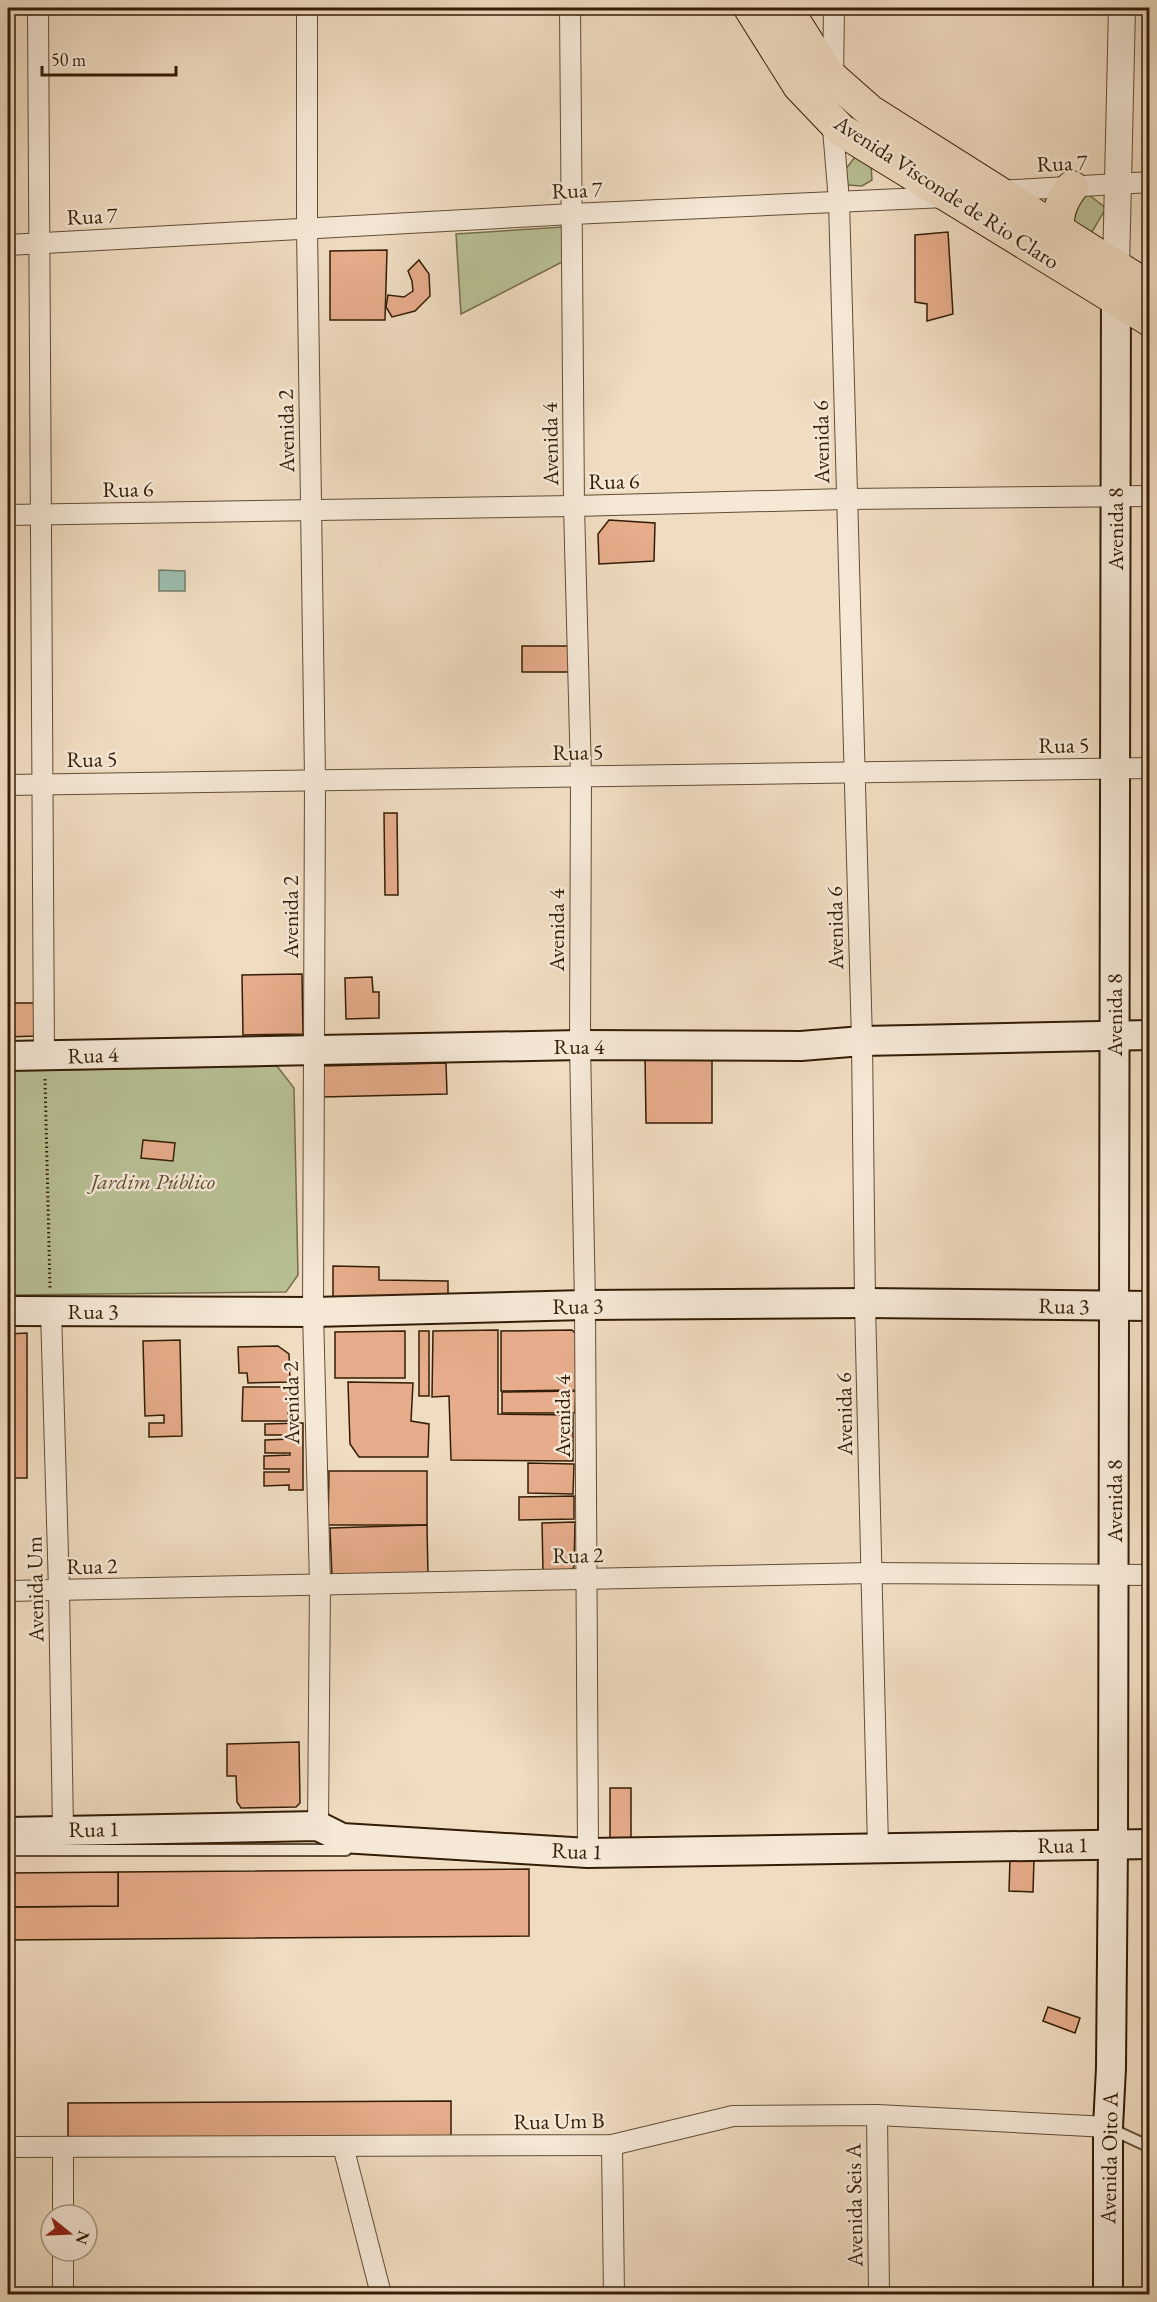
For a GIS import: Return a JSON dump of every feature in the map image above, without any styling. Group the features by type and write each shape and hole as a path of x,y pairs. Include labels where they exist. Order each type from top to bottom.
{"main road":[{"name":"Avenida Visconde de Rio Claro","path":"750,8 799,86 842,130 1149,320"},
{"name":"Avenida Visconde de Rio Claro","path":"786,8 827,74 870,111 1149,288"},
{"path":"1057,230 1062,201 1072,187"},
{"name":"Avenida 8","path":"1111,2022 1116,268"},
{"name":"Rua 4","path":"8,1056 580,1045 801,1046 862,1041 1149,1035"},
{"name":"Rua 3","path":"8,1311 313,1312 585,1305 1149,1306"},
{"name":"Rua 1","path":"8,1832 318,1826 342,1838 588,1852 1149,1844"},
{"name":"Avenida Oito A","path":"1108,2295 1108,2127 1112,2067 1111,2022"}],"street":[{"path":"38,8 44,1056"},
{"name":"Avenida 2","path":"307,8 307,229 315,779 313,1312 320,1584 318,1826"},
{"name":"Avenida 4","path":"570,8 574,506 581,776 580,1045 585,1305 588,1852"},
{"name":"Avenida 6","path":"834,8 832,121 839,201 855,773 878,1847"},
{"name":"Avenida 8","path":"1116,268 1122,8"},
{"name":"Rua 7","path":"8,245 572,214 950,197 996,191 1149,182"},
{"name":"Rua 6","path":"8,515 574,506 846,499 1149,496"},
{"name":"Rua 5","path":"8,785 1149,768"},
{"name":"Avenida Um","path":"51,1311 63,1830"},
{"name":"Rua 2","path":"8,1591 872,1573 1149,1575"},
{"name":"Rua Um B","path":"8,2147 612,2145 733,2116 877,2115 1108,2127"},
{"name":"Avenida Seis A","path":"877,2115 879,2295"},
{"path":"612,2145 614,2295"},
{"path":"63,2146 63,2203"},
{"path":"343,2146 381,2295"},
{"path":"63,2263 63,2295"}],"lane":[{"path":"8,1850 333,1850 510,1854 526,1849"},
{"path":"1108,2127 1149,2147"}],"path":[{"path":"44,1056 51,1311"}],"green space":[{"path":"855,157 871,164 872,180 862,186 848,185 845,170"},
{"path":"1085,192 1106,208 1092,232 1071,224 1068,204"},
{"path":"562,227 564,261 461,314 456,234"},
{"name":"Jardim Público","path":"277,1066 294,1088 298,1275 286,1292 8,1295 8,1071"}],"shaded area":[{"path":"159,570 185,571 185,591 159,591"}],"building":[{"path":"948,232 953,314 927,321 927,304 915,302 915,235"},
{"path":"387,250 385,320 330,320 330,251"},
{"path":"419,260 429,274 430,296 415,311 392,317 386,307 388,295 404,297 413,291 408,271"},
{"path":"609,520 655,523 654,561 599,564 598,534"},
{"path":"522,646 569,646 569,672 522,672"},
{"path":"384,813 397,813 398,895 385,895"},
{"path":"302,974 303,1034 243,1035 242,975"},
{"path":"372,977 373,992 379,992 379,1018 346,1019 345,978"},
{"path":"8,1003 35,1003 35,1036 8,1037"},
{"path":"712,1055 712,1123 646,1123 645,1056"},
{"path":"446,1063 447,1094 322,1097 322,1066"},
{"path":"143,1140 175,1143 173,1161 141,1158"},
{"path":"333,1266 379,1267 379,1280 448,1281 448,1301 333,1300"},
{"path":"498,1330 498,1414 573,1415 573,1461 451,1460 449,1396 432,1397 433,1331"},
{"path":"572,1330 576,1334 576,1390 501,1391 501,1331"},
{"path":"405,1331 405,1378 335,1378 335,1332"},
{"path":"419,1331 429,1331 429,1396 419,1396"},
{"path":"27,1333 27,1478 8,1478 8,1334"},
{"path":"180,1340 182,1436 149,1437 149,1423 164,1423 164,1415 145,1416 143,1341"},
{"path":"278,1346 289,1354 290,1382 248,1383 247,1373 239,1373 238,1347"},
{"path":"348,1382 413,1383 411,1421 429,1424 428,1457 359,1457 350,1444"},
{"path":"243,1387 289,1387 288,1421 242,1421"},
{"path":"576,1391 575,1413 502,1413 502,1392"},
{"path":"303,1423 303,1490 289,1490 289,1485 264,1486 264,1472 289,1472 289,1469 264,1469 264,1456 290,1455 290,1453 265,1453 265,1440 291,1439 291,1435 265,1435 265,1424"},
{"path":"528,1463 574,1464 573,1494 528,1493"},
{"path":"329,1471 427,1471 427,1525 328,1525"},
{"path":"574,1496 574,1519 519,1520 519,1497"},
{"path":"575,1522 574,1567 571,1570 543,1571 542,1523"},
{"path":"427,1525 428,1575 332,1577 330,1528"},
{"path":"299,1742 300,1803 296,1807 241,1808 237,1802 236,1776 227,1776 227,1744"},
{"path":"610,1788 631,1788 631,1843 610,1843"},
{"path":"1010,1859 1034,1859 1033,1892 1009,1891"},
{"path":"529,1869 529,1936 8,1940 8,1907 118,1906 118,1872"},
{"path":"118,1872 118,1906 8,1907 8,1873"},
{"path":"1048,2007 1080,2018 1075,2033 1043,2021"},
{"path":"451,2101 451,2138 68,2140 68,2103"}]}
